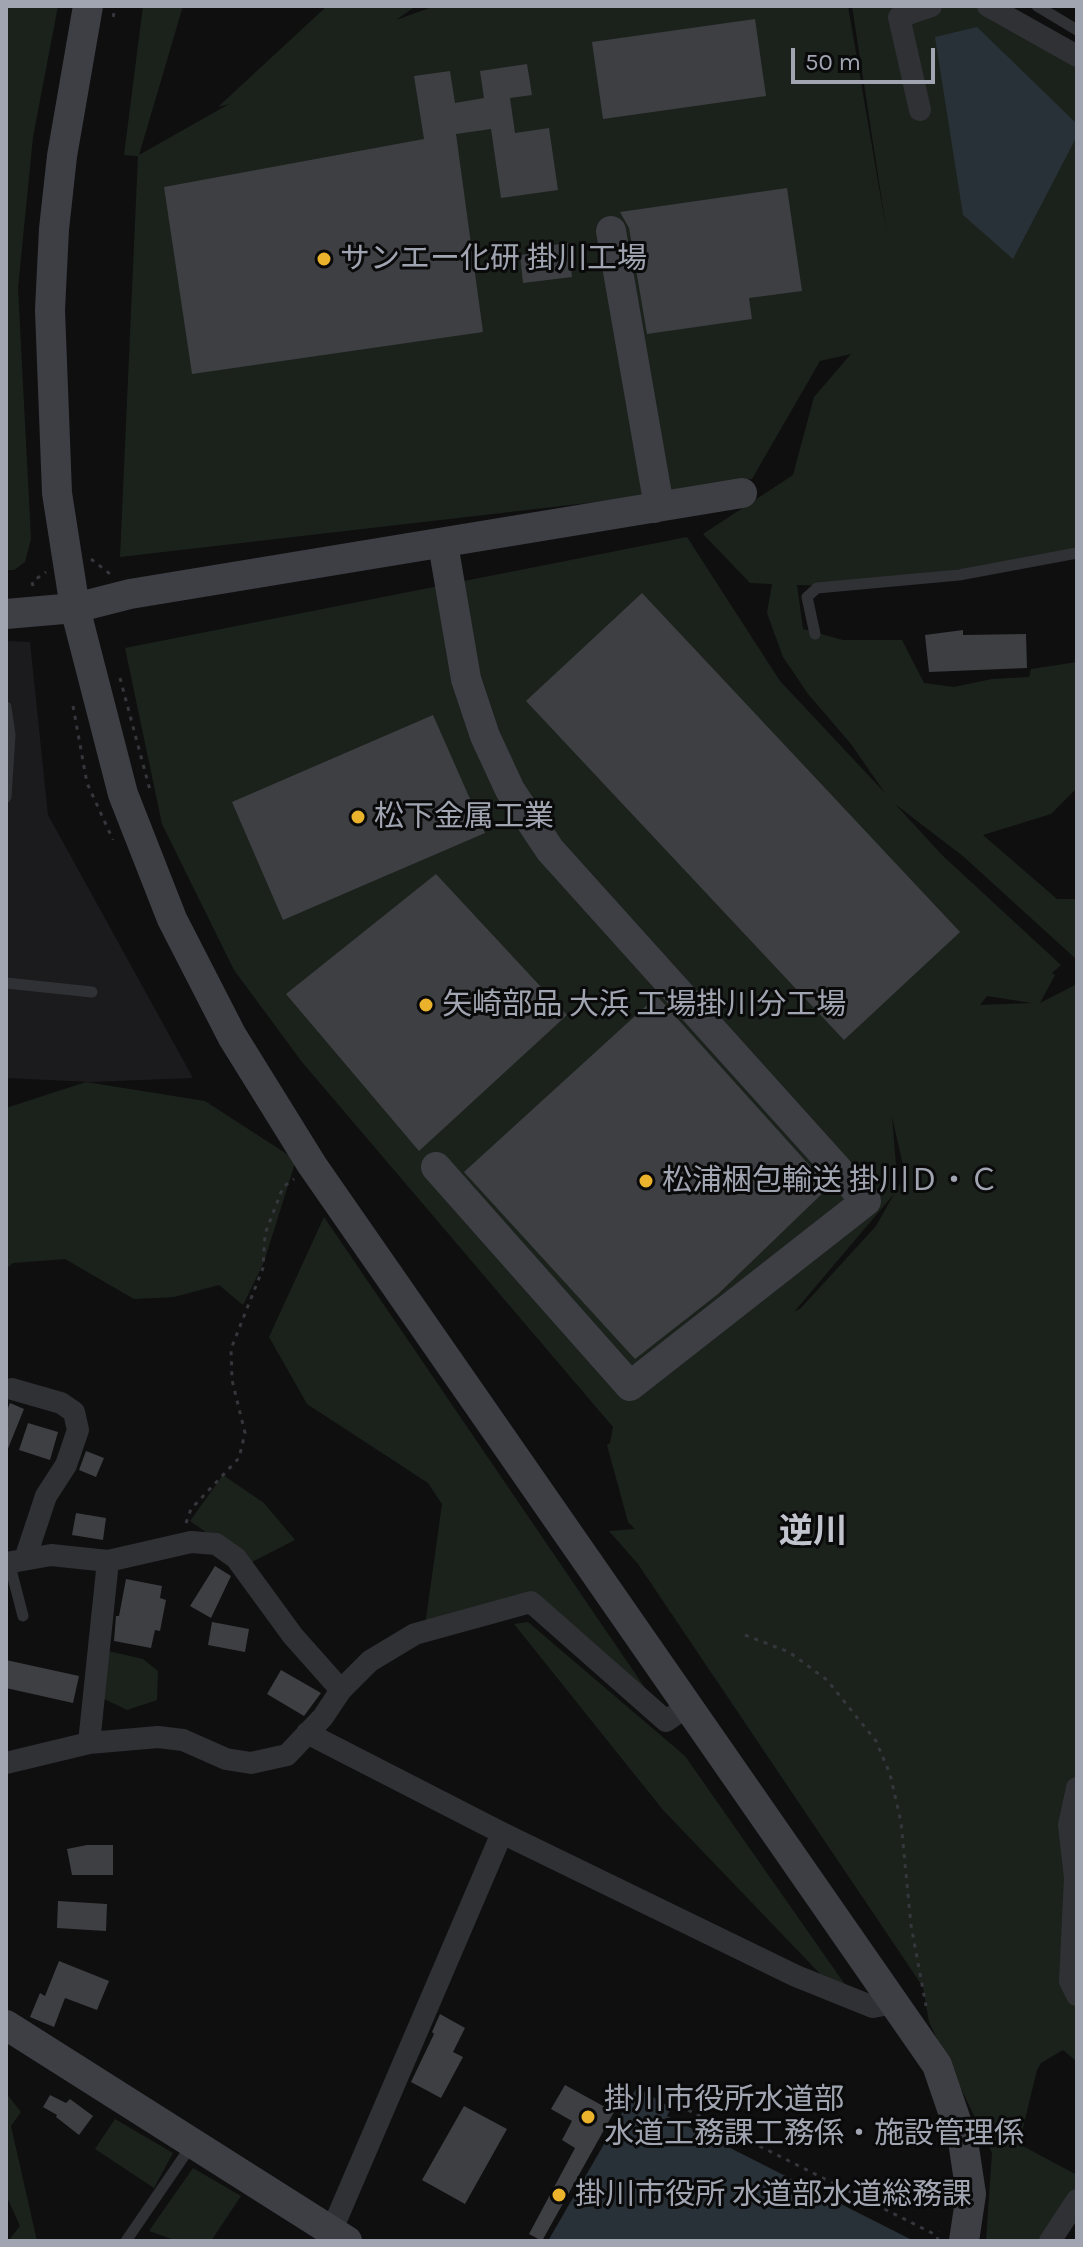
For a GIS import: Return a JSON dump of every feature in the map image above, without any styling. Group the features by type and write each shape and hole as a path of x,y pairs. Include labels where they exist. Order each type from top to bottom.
{"street":[{"path":"88,6 62,156 54,229 50,310 57,493 75,608 123,794 172,919 232,1036 312,1165 937,2065 963,2141 971,2194 945,2235"},
{"path":"920,110 899,17 931,6"},
{"path":"988,6 1077,56"},
{"path":"611,231 657,495 655,508"},
{"path":"20,612 75,608 130,594 742,493"},
{"path":"436,1167 630,1386 866,1201 550,850 510,790 485,736 466,679 443,544"},
{"path":"12,1389 61,1403 74,1412 78,1430 66,1465 46,1496 13,1561"},
{"path":"13,1561 51,1555 108,1561 191,1542 216,1544 236,1558 293,1636 341,1690"},
{"path":"89,1743 108,1561"},
{"path":"6,1763 89,1743 158,1737 183,1740 226,1759 251,1763 287,1755 341,1690 370,1661 415,1634 531,1602 666,1721 688,1706"},
{"path":"307,1733 502,1833 796,1976 873,2007 894,2003"},
{"path":"1077,1788 1069,1825 1075,1878 1070,1981 1077,1995"},
{"path":"6,2025 339,2236 502,1833"},
{"path":"1050,2241 1077,2200"}],"lane":[{"path":"1037,6 1077,30"},
{"path":"815,634 807,597 817,588 959,575 1077,553"},
{"path":"6,707 10,735 6,797"},
{"path":"6,983 92,992"},
{"path":"13,1561 23,1616"},
{"path":"126,2241 193,2143"}],"path":[{"path":"20,612 32,582 48,571"},
{"path":"71,697 87,783 118,852"},
{"path":"180,1545 191,1509 239,1458 245,1433 232,1380 231,1349 263,1268 265,1234 283,1187 312,1165"},
{"path":"745,1635 789,1652 827,1680 876,1741 890,1774 901,1822 911,1925 927,2010"},
{"path":"688,2110 945,2235"}],"shaded area":[{"path":"6,6 58,6 33,137 18,288 31,539 25,562 14,570 6,570"},
{"path":"143,6 183,6 139,155 229,104 218,107 327,6 416,6 396,20 435,6 848,6 887,234 852,6 981,6 1077,62 1077,553 842,586 797,585 803,629 843,640 902,640 924,683 954,687 992,679 1029,677 1031,669 1077,662 1077,788 1051,814 983,835 1057,899 1077,899 1077,960 964,857 895,804 943,856 1061,965 1052,973 1055,975 1040,1003 1077,984 1077,2062 1063,2050 1041,2063 1019,2144 1077,2175 1077,2187 1043,2241 986,2241 992,2153 929,2022 923,1987 638,1564 609,1531 635,1529 628,1522 607,1445 613,1427 302,1062 234,970 162,824 125,648 687,537 780,681 885,793 783,657 767,613 772,584 750,583 703,534 793,475 814,397 851,354 820,361 752,479 657,495 120,557 138,156 124,155","holes":["987,996 1032,1003 980,1005","892,1117 905,1174 898,1188","894,1194 876,1226 794,1312"]},
{"path":"977,27 1077,124 1077,136 1013,259 963,215 935,37"},
{"path":"6,641 30,642 48,815 193,1078 91,1082 6,1078"},
{"path":"86,1082 205,1101 296,1160 264,1262 243,1305 219,1285 174,1297 134,1299 65,1259 13,1263 6,1269 6,1108"},
{"path":"324,1217 658,1707 530,1597 425,1626 442,1504 428,1483 307,1404 269,1337"},
{"path":"223,1475 264,1503 295,1540 250,1563 190,1521"},
{"path":"528,1622 685,1756 851,1993 825,1979 663,1810 514,1624"},
{"path":"108,1651 143,1659 158,1671 157,1700 127,1710 98,1696"},
{"path":"637,2087 671,2108 667,2116 914,2241 548,2241"},
{"path":"6,2093 21,2112 11,2126 37,2241 8,2241 20,2226 6,2195"},
{"path":"115,2119 173,2153 154,2188 95,2149"},
{"path":"193,2168 241,2196 211,2241 177,2241 149,2231"}],"building":[{"path":"755,19 766,96 603,119 592,42"},
{"name":"サンエー化研 掛川工場","path":"527,64 532,95 510,98 515,133 549,128 558,190 501,198 491,129 456,134 483,332 192,374 164,187 424,139 414,76 450,71 455,103 484,98 480,71"},
{"path":"787,188 802,291 749,298 752,319 647,334 629,228 620,212"},
{"path":"568,243 572,277 523,283 520,255 546,252 545,246"},
{"path":"642,593 960,932 844,1040 526,701"},
{"path":"963,630 963,635 1026,634 1027,668 929,672 925,635"},
{"name":"松下金属工業","path":"433,715 485,833 283,920 232,802"},
{"name":"矢崎部品 大浜 工場掛川分工場","path":"436,874 567,1015 419,1151 286,994"},
{"name":"松浦梱包輸送 掛川Ｄ・Ｃ","path":"657,996 829,1187 718,1294 635,1359 464,1172"},
{"path":"10,1403 24,1409 7,1451 6,1413"},
{"path":"28,1423 58,1432 50,1460 19,1450"},
{"path":"86,1451 104,1458 96,1477 79,1470"},
{"path":"76,1513 106,1518 103,1540 72,1535"},
{"path":"215,1566 231,1576 211,1618 190,1606"},
{"path":"126,1579 162,1586 160,1598 166,1600 160,1631 155,1630 151,1648 114,1641 116,1616 119,1616"},
{"path":"212,1622 249,1629 245,1652 208,1645"},
{"path":"6,1660 79,1676 73,1703 6,1688"},
{"path":"281,1670 321,1693 304,1716 267,1694"},
{"path":"113,1845 113,1875 72,1875 67,1849"},
{"path":"58,1901 107,1904 106,1931 57,1928"},
{"path":"59,1961 109,1981 97,2010 65,1998 54,2027 30,2017 40,1993 45,1996"},
{"path":"440,2014 465,2028 453,2052 463,2057 441,2098 411,2082"},
{"path":"565,2085 614,2112 542,2241 529,2234 575,2148 562,2140 572,2121 551,2109"},
{"path":"50,2095 66,2103 70,2099 93,2116 79,2135 43,2107"},
{"path":"464,2106 507,2129 465,2204 422,2180"}],"place":[{"name":"サンエー化研 掛川工場","path":"324,259"},
{"name":"松下金属工業","path":"358,817"},
{"name":"矢崎部品 大浜 工場掛川分工場","path":"426,1005"},
{"name":"松浦梱包輸送 掛川Ｄ・Ｃ","path":"646,1181"},
{"name":"掛川市役所水道部 水道工務課工務係・施設管理係","path":"588,2117"},
{"name":"掛川市役所 水道部水道総務課","path":"559,2195"}],"district":[{"name":"逆川","path":"813,1532"}]}
